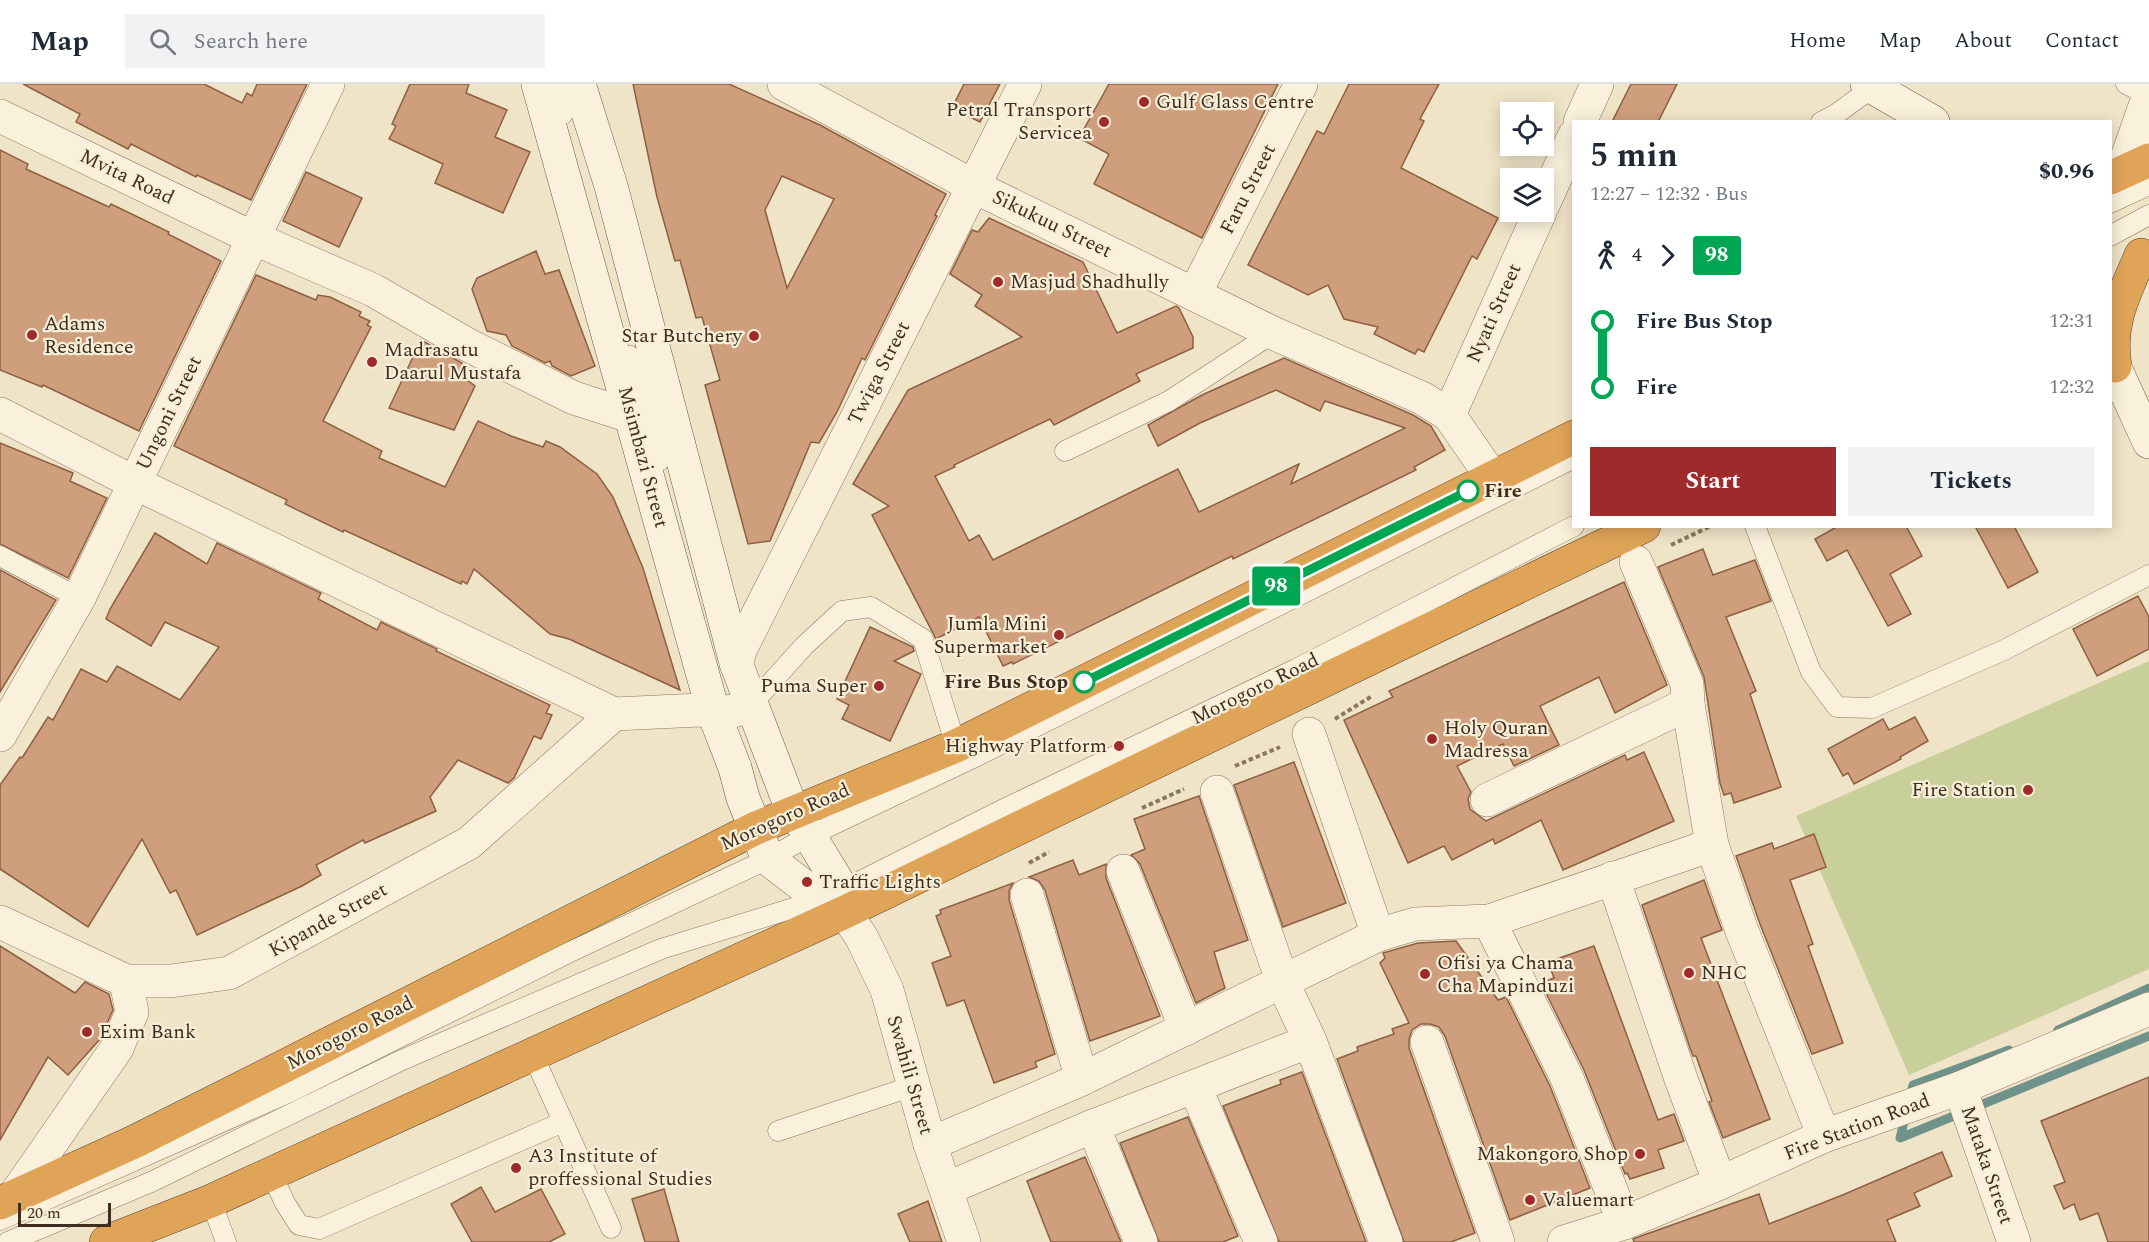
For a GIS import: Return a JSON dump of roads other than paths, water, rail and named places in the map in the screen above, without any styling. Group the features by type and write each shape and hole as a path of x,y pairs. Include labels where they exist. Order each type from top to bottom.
{"highway":[{"path":"2112,275 2145,253"},
{"path":"2112,362 2114,328 2123,296 2145,253"},
{"name":"Morogoro Road","path":"4,1207 136,1141 783,833 1572,438"},
{"name":"Morogoro Road","path":"106,1242 211,1201 533,1055 836,900 1640,528"}],"street":[{"name":"Ungoni Street","path":"0,735 79,598 327,84"},
{"name":"Msimbazi Street","path":"538,84 736,663 734,709"},
{"name":"Msimbazi Street","path":"579,84 611,186 653,418 734,709 783,833"},
{"name":"Sikukuu Street","path":"784,84 973,186 1273,333 1422,398 1449,415 1485,466 1491,479"},
{"name":"Twiga Street","path":"736,663 741,648 1025,84"},
{"name":"Faru Street","path":"1195,293 1301,84"},
{"path":"1581,120 1597,84"},
{"path":"1871,85 1922,119"},
{"path":"2128,173 2149,95"},
{"name":"Mvita Road","path":"0,116 253,238 373,290 468,345 574,398 621,413 653,418"},
{"path":"1554,181 1572,140"},
{"name":"Nyati Street","path":"1449,415 1536,222"},
{"path":"2112,362 2149,442"},
{"path":"0,414 135,483 614,714 734,709"},
{"path":"1636,562 1687,684 1688,704 1712,845 1742,931 1824,1136"},
{"path":"1487,800 1688,704"},
{"name":"Kipande Street","path":"0,922 126,981 171,981 229,973 469,843 614,714"},
{"path":"1309,734 1378,935"},
{"path":"1217,792 1283,983 1310,1041 1386,1242"},
{"path":"783,833 836,900"},
{"name":"Swahili Street","path":"783,833 836,900 862,938 887,990 930,1144 964,1242"},
{"path":"930,1144 1082,1079 1378,935 1415,924 1489,921 1712,845"},
{"path":"1123,871 1186,1029"},
{"path":"1613,878 1681,1078 1720,1183"},
{"path":"1027,895 1082,1079"},
{"path":"1489,921 1567,1078 1624,1223"},
{"path":"4,1207 117,1048 132,1012 126,981"},
{"name":"Fire Station Road","path":"1564,1242 1624,1223 1824,1136 1960,1088 2149,1009"},
{"path":"946,1189 1093,1126 1310,1041"},
{"path":"1427,1042 1498,1242"},
{"path":"1195,1087 1261,1242"},
{"name":"Mataka Street","path":"1960,1088 2014,1242"},
{"path":"1093,1126 1141,1242"}],"lane":[{"path":"555,84 609,288 653,418"},
{"path":"569,84 609,215 653,418"},
{"path":"2126,84 2149,95"},
{"path":"1825,120 1835,115 1871,85"},
{"path":"2112,200 2128,173"},
{"path":"2112,235 2149,215"},
{"path":"1065,451 1169,401 1273,333"},
{"name":"Morogoro Road","path":"783,833 977,756 1572,459"},
{"name":"Morogoro Road","path":"8,1242 151,1182 402,1060 661,949 836,900 1296,669 1572,527"},
{"path":"1756,528 1811,672 1837,707 1872,708 2004,650 2149,575"},
{"path":"0,556 79,598"},
{"path":"734,709 842,611 871,607 923,639 956,746"},
{"path":"533,1055 611,1228"},
{"path":"778,1131 914,1086"},
{"path":"271,1173 285,1203 299,1225 319,1229 563,1122"},
{"path":"211,1201 226,1242"}],"waterway":[{"path":"2058,1030 2149,988"},
{"path":"1906,1114 1900,1138 2149,1036"},
{"path":"1910,1098 1913,1085 2009,1050"}],"place":[{"name":"Gulf Glass Centre","path":"1144,102"},
{"name":"Petral Transport Servicea","path":"1104,122"},
{"name":"Masjud Shadhully","path":"998,282"},
{"name":"Adams Residence","path":"32,335"},
{"name":"Star Butchery","path":"754,336"},
{"name":"Madrasatu Daarul Mustafa","path":"372,362"},
{"name":"Fire","path":"1468,491"},
{"name":"Jumla Mini Supermarket","path":"1059,635"},
{"name":"Fire Bus Stop","path":"1084,682"},
{"name":"Puma Super","path":"879,686"},
{"name":"Holy Quran Madressa","path":"1432,739"},
{"name":"Highway Platform","path":"1119,746"},
{"name":"Fire Station","path":"2028,790"},
{"name":"Traffic Lights","path":"807,882"},
{"name":"NHC","path":"1689,973"},
{"name":"Ofisi ya Chama Cha Mapinduzi","path":"1425,974"},
{"name":"Exim Bank","path":"87,1032"},
{"name":"Makongoro Shop","path":"1640,1154"},
{"name":"A3 Institute of proffessional Studies","path":"516,1168"},
{"name":"Valuemart","path":"1530,1200"}]}
